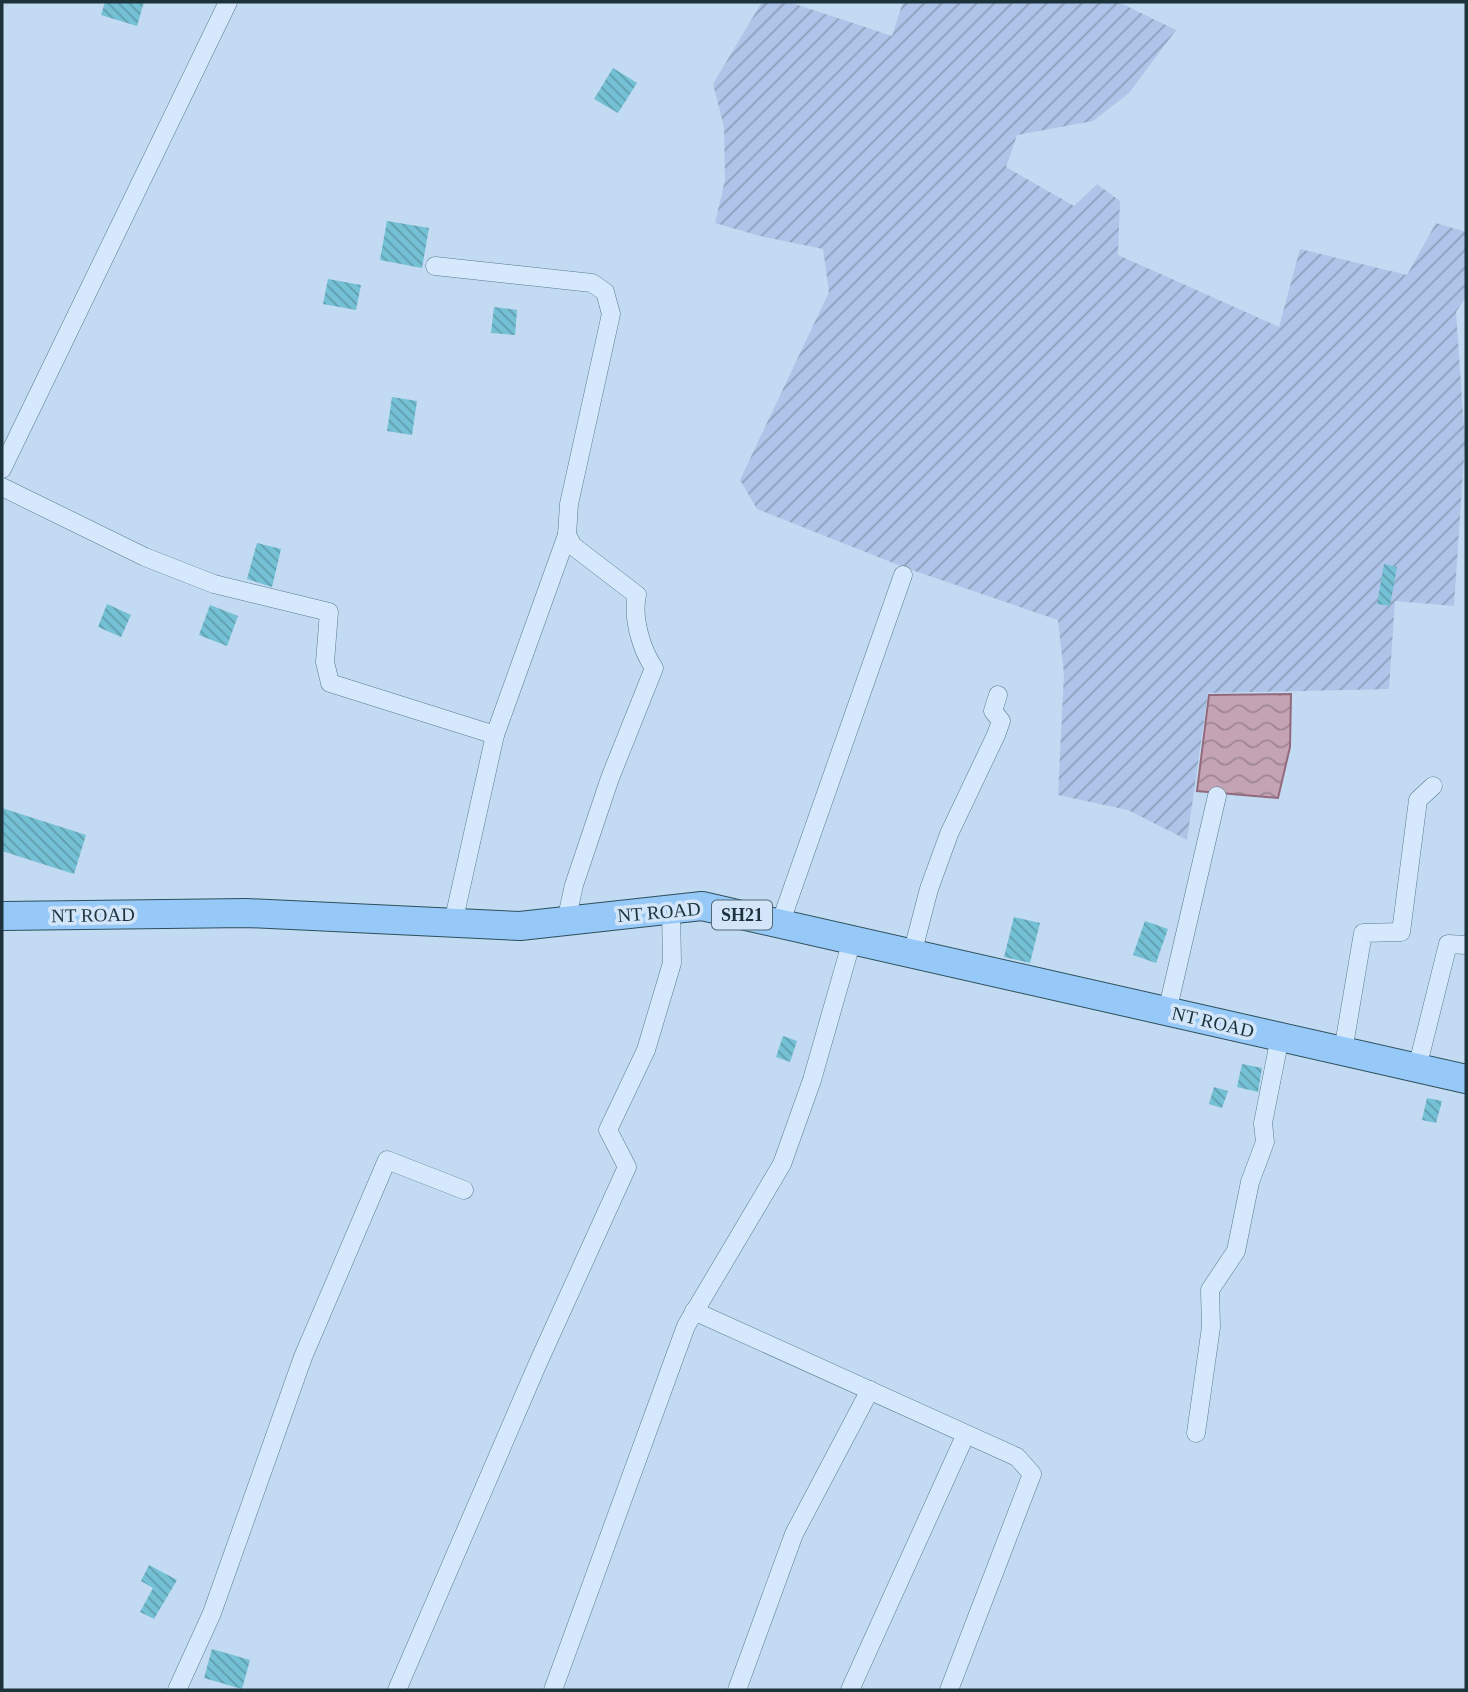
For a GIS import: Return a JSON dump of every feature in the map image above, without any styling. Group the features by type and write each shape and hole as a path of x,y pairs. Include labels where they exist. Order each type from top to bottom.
{"main road":[{"name":"NT ROAD","path":"2,916 247,913 520,926 702,906 1466,1079"}],"street":[{"path":"2,469 6,450 228,2"},
{"path":"435,266 592,283 606,292 611,314 569,503 566,535 495,735 453,923"},
{"path":"2,487 145,557 203,580 329,612 325,662 330,683 495,735"},
{"path":"566,535 573,546 636,595 634,606 640,637 645,654 654,668 610,778 574,885 566,921"},
{"path":"780,924 903,575"},
{"path":"912,954 929,889 949,834 1001,721 993,711 998,695"},
{"path":"1343,1051 1363,933 1401,932 1418,800 1433,786"},
{"path":"1167,1012 1217,796"},
{"path":"397,1690 538,1363 627,1167 608,1130 646,1050 668,976 671,963 671,910"},
{"path":"553,1690 686,1326 782,1164 812,1080 852,940"},
{"path":"1417,1068 1448,944 1466,945"},
{"path":"1196,1433 1211,1327 1210,1290 1236,1251 1250,1182 1265,1142 1263,1123 1280,1037"},
{"path":"177,1690 212,1613 303,1357 387,1160 464,1191"},
{"path":"694,1311 965,1436 1017,1457 1032,1474 949,1690"},
{"path":"737,1690 794,1534 870,1390"},
{"path":"850,1690 965,1436"}],"shaded area":[{"path":"762,2 789,2 892,36 903,2 1118,2 1176,30 1129,93 1093,121 1017,135 1006,167 1074,206 1097,184 1120,201 1118,255 1279,327 1300,249 1407,275 1436,223 1466,232 1466,297 1456,312 1465,443 1454,606 1395,601 1389,689 1208,693 1187,840 1128,810 1058,795 1064,674 1058,620 906,568 757,509 740,480 829,292 823,249 760,236 715,223 725,180 724,127 713,84"}],"water":[{"path":"1291,694 1290,747 1278,798 1197,791 1209,695"}],"building":[{"path":"105,2 144,2 137,26 101,15"},
{"path":"613,68 637,83 618,113 594,99"},
{"path":"387,221 429,228 422,268 380,260"},
{"path":"328,279 361,285 356,310 323,304"},
{"path":"494,307 517,310 515,335 491,333"},
{"path":"392,397 417,401 412,435 387,431"},
{"path":"257,543 281,549 272,587 247,579"},
{"path":"1384,564 1397,567 1390,606 1377,604"},
{"path":"107,604 131,615 121,637 98,627"},
{"path":"210,605 238,616 227,646 199,635"},
{"path":"2,808 86,835 74,874 2,851"},
{"path":"1014,917 1040,923 1030,963 1004,957"},
{"path":"1145,921 1168,929 1156,963 1133,955"},
{"path":"783,1036 797,1041 790,1062 776,1057"},
{"path":"1242,1064 1262,1068 1258,1092 1237,1087"},
{"path":"1214,1087 1228,1091 1222,1108 1209,1104"},
{"path":"1427,1098 1442,1101 1436,1123 1422,1120"},
{"path":"149,1565 177,1580 154,1619 140,1612 153,1588 141,1581"},
{"path":"212,1649 250,1660 242,1689 204,1678"}]}
